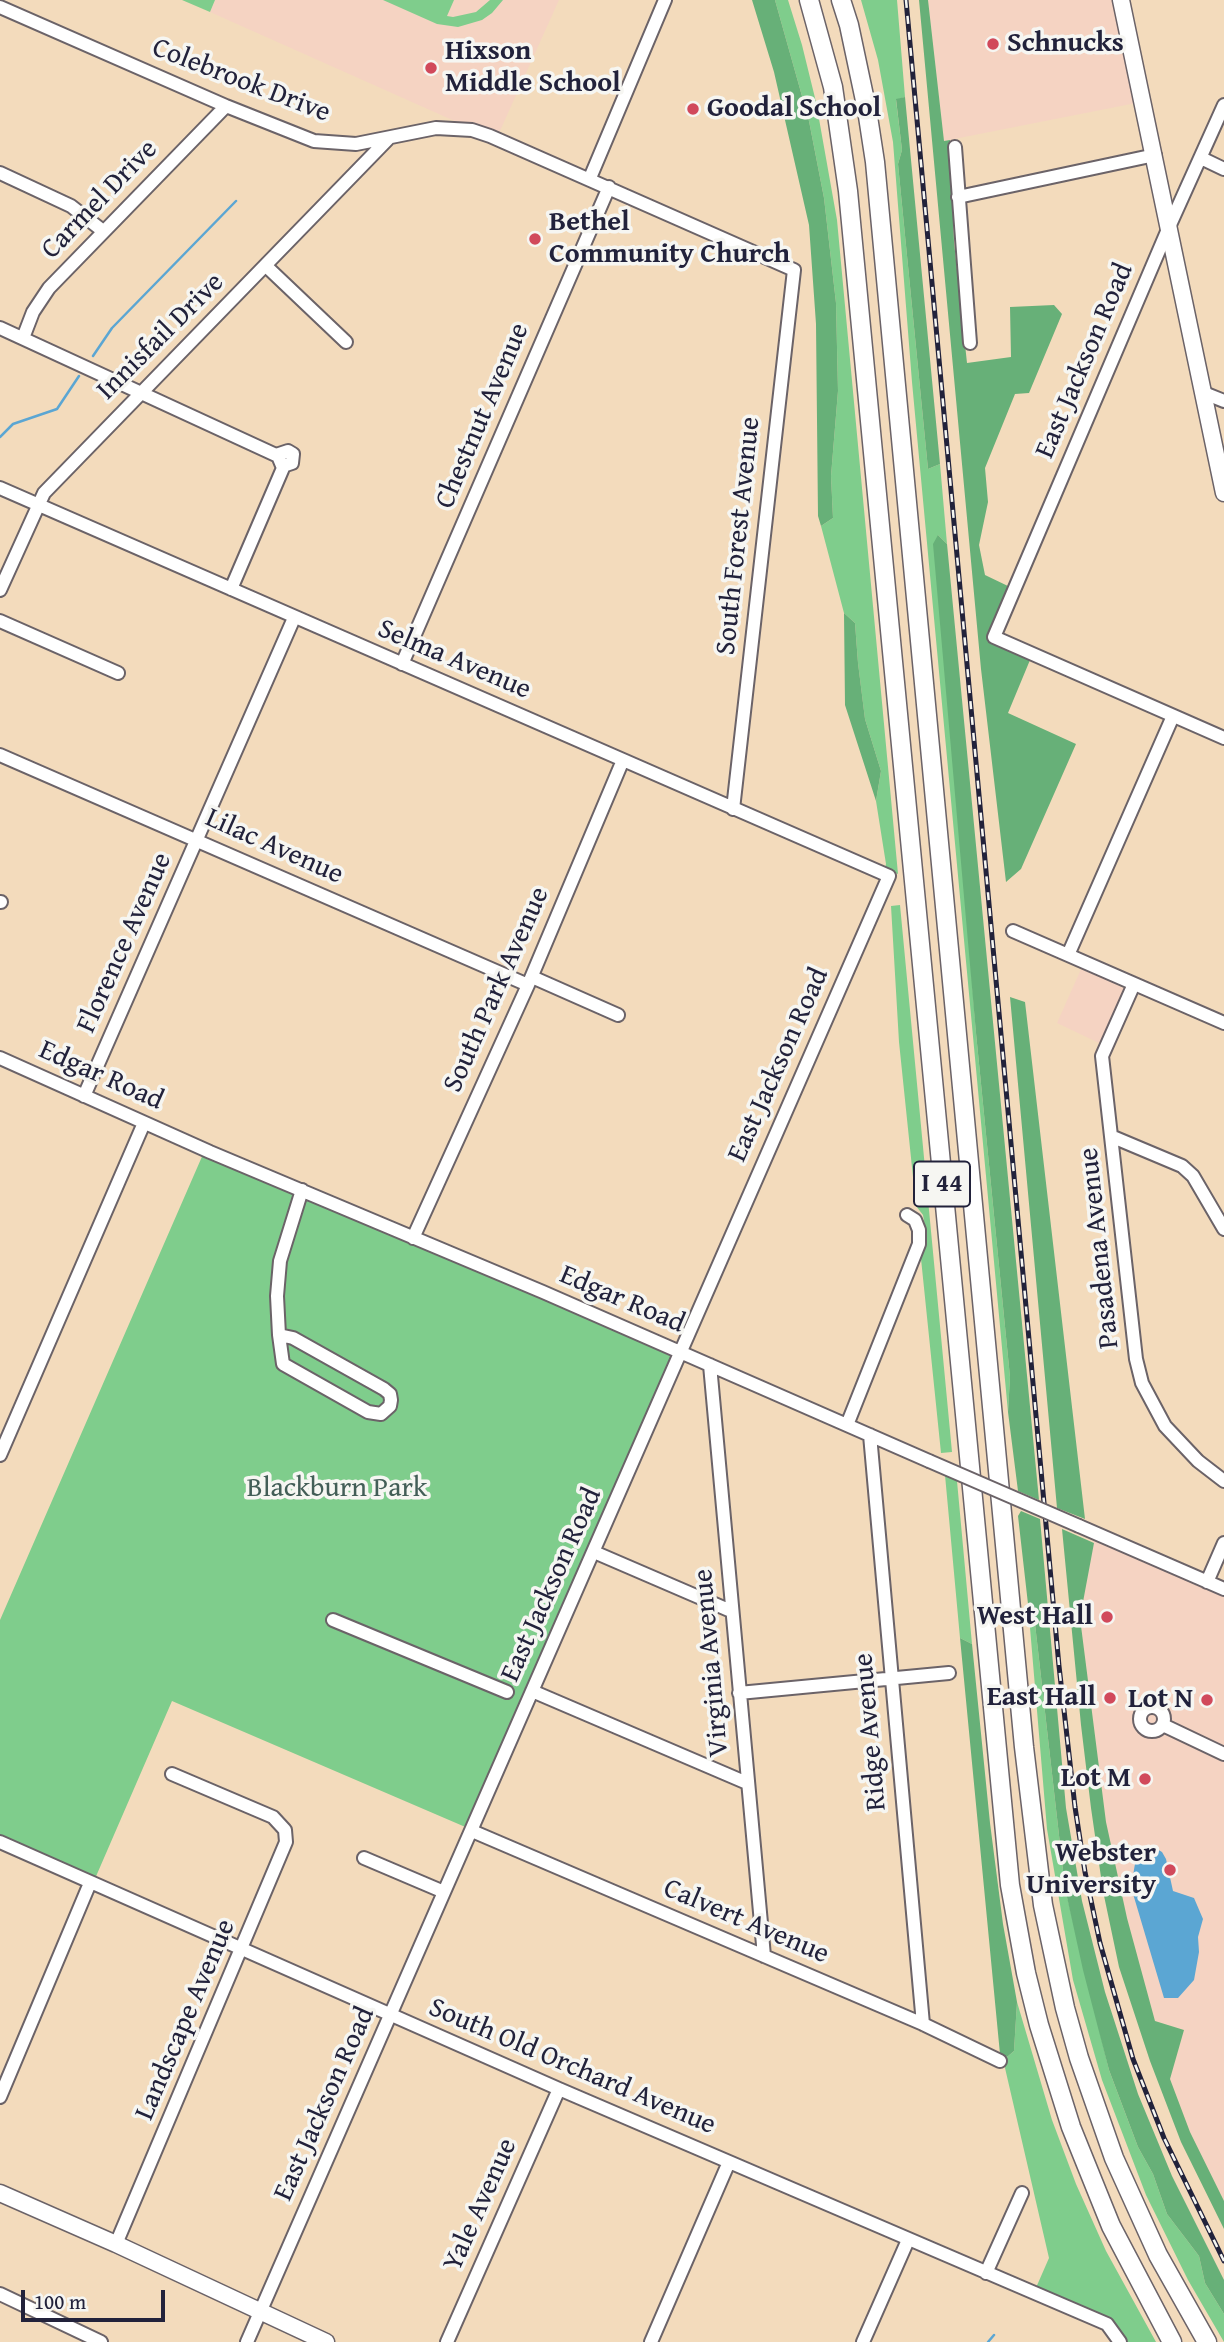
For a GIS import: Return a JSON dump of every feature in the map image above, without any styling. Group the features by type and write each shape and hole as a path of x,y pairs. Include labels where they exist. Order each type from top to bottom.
{"highway":[{"name":"I 44","path":"809,0 833,87 848,191 1010,1885 1026,1973 1039,2025 1071,2127 1111,2226 1172,2342"},
{"name":"I 44","path":"841,0 867,110 875,162 1028,1788 1043,1905 1053,1957 1079,2058 1114,2158 1158,2255 1207,2342"},
{"path":"849,25 851,0"}],"main road":[{"path":"1121,0 1224,493"},
{"path":"0,2193 326,2342"}],"street":[{"path":"590,178 665,0"},
{"name":"Colebrook Drive","path":"0,7 226,106 314,141 356,144 388,139 418,130 436,128 472,131 490,136 609,187"},
{"name":"East Jackson Road","path":"1173,716 994,637 1224,105"},
{"name":"Carmel Drive","path":"23,338 33,312 49,288 226,106"},
{"name":"Innisfail Drive","path":"0,590 44,493 388,139"},
{"path":"954,147 970,343"},
{"path":"958,197 1155,155"},
{"path":"1201,158 1224,169"},
{"path":"0,173 71,206 103,231"},
{"name":"South Forest Avenue","path":"609,187 794,270 733,808"},
{"name":"Chestnut Avenue","path":"402,664 609,187"},
{"path":"266,266 346,342"},
{"path":"0,328 280,460 231,589"},
{"path":"1204,393 1224,401"},
{"name":"Selma Avenue","path":"0,488 889,876"},
{"name":"Florence Avenue","path":"84,1096 294,618"},
{"path":"0,621 118,673"},
{"path":"1068,955 1173,716 1224,738"},
{"name":"Lilac Avenue","path":"0,755 530,981 618,1015"},
{"name":"South Park Avenue","path":"413,1238 530,981 623,760"},
{"name":"East Jackson Road","path":"247,2342 889,876"},
{"path":"1013,931 1224,1023"},
{"name":"Pasadena Avenue","path":"1134,984 1102,1056 1136,1359 1142,1383 1154,1409 1178,1443 1224,1481"},
{"name":"Edgar Road","path":"0,1058 144,1123 680,1351 1224,1589"},
{"path":"0,1455 144,1123"},
{"path":"1113,1137 1182,1166 1193,1176 1224,1230"},
{"path":"279,1335 293,1338 384,1389 390,1394 390,1406 381,1414 368,1412 283,1364 279,1335 277,1296 280,1261 302,1190"},
{"path":"847,1425 919,1244 919,1230 915,1220 907,1215"},
{"name":"Virginia Avenue","path":"710,1365 764,1956"},
{"name":"Ridge Avenue","path":"870,1435 923,2024"},
{"path":"1208,1582 1224,1543"},
{"path":"594,1552 731,1611"},
{"path":"332,1620 507,1692"},
{"path":"739,1693 949,1673"},
{"path":"532,1691 747,1783"},
{"path":"1163,1725 1224,1754"},
{"name":"Landscape Avenue","path":"116,2244 285,1849 285,1830 273,1817 172,1774"},
{"name":"Calvert Avenue","path":"472,1831 923,2024 1000,2061"},
{"name":"South Old Orchard Avenue","path":"0,1842 559,2089 1107,2325 1120,2342"},
{"path":"364,1858 444,1892"},
{"path":"0,2097 90,1883"},
{"name":"Yale Avenue","path":"447,2342 559,2089"},
{"path":"651,2342 729,2162"},
{"path":"986,2273 1022,2193"},
{"path":"863,2342 908,2240"},
{"path":"0,2294 101,2342"}],"shaded area":[{"name":"Hixson Middle School","path":"215,0 559,0 499,133 459,123 210,12"},
{"path":"928,0 1113,0 1136,103 944,141"},
{"path":"1082,967 1125,989 1101,1044 1057,1023"},
{"name":"Webster University","path":"1094,1540 1224,1595 1224,2201 1190,2132 1170,2079 1184,2030 1155,2021 1127,1918 1106,1822 1080,1618"}],"green space":[{"path":"182,0 215,0 210,12"},
{"path":"383,0 454,0 447,16 453,17 476,12 490,0 503,0 482,20 458,27 437,24"},
{"path":"752,0 775,0 809,121 824,198 836,303 838,391 831,476 833,518 821,526 818,516 816,324 809,225 774,72"},
{"path":"775,0 788,0 802,45 816,102 837,220 898,874 885,868 876,801 881,771 865,719 855,623 844,613 821,526 833,518 831,476 838,391 836,303 824,198 809,121"},
{"path":"861,0 897,0 905,97 896,100 902,150 898,164 928,469 940,464 947,544 938,535 976,1033 1010,1377 1008,1412 912,382 893,142 878,60"},
{"path":"919,0 928,0 944,141 950,140 954,242 967,363 1011,357 1010,307 1054,305 1062,314 1029,393 1015,394 985,468 988,502 979,545 985,575 1010,587 989,640 990,643 1030,660 1008,713 1076,744 1021,869 1006,882 981,669"},
{"path":"905,97 940,464 928,469 898,164 902,150 896,99"},
{"path":"938,535 947,544 1039,1500 1018,1491 1008,1412 1010,1377 976,1033 933,544"},
{"path":"844,613 855,623 865,719 881,771 876,801 845,705"},
{"path":"900,905 952,1452 941,1453 920,1249 925,1227 923,1215 916,1206 899,1042 891,906"},
{"path":"1010,997 1025,1002 1085,1519 1057,1508"},
{"name":"Blackburn Park","path":"204,1152 676,1353 470,1829 172,1701 94,1881 0,1838 0,1620"},
{"path":"945,1475 957,1481 972,1644 960,1638"},
{"path":"1021,1511 1040,1519 1066,1808 1082,1901 1105,1992 1138,2094 1172,2176 1224,2280 1224,2314 1205,2283 1199,2256 1167,2214 1153,2174 1138,2147 1109,2070 1083,1970 1065,1888 1034,1615 1028,1604 1018,1516"},
{"path":"1062,1529 1094,1543 1080,1618 1106,1822 1127,1918 1155,2021 1184,2030 1170,2079 1190,2132 1224,2201 1224,2229 1181,2142 1150,2061 1119,1967 1103,1891 1091,1808"},
{"path":"1028,1604 1034,1615 1065,1888 1109,2070 1167,2214 1199,2256 1205,2283 1224,2314 1224,2342 1188,2280 1146,2195 1102,2080 1073,1980 1047,1829"},
{"path":"960,1638 972,1644 990,1823 1003,1924 1017,2002 1014,2051 1007,2057 1000,2054"},
{"path":"1017,2002 1052,2120 1076,2184 1106,2251 1156,2342 1127,2342 1111,2322 1035,2290 1049,2258 1005,2068 1007,2057 1014,2051"}],"water":[{"path":"1152,1846 1162,1852 1166,1859 1173,1891 1194,1898 1203,1919 1198,1937 1199,1952 1194,1980 1178,1998 1164,1998 1131,1887 1136,1858 1143,1850"}],"waterway":[{"path":"93,356 112,328 236,201"},
{"path":"0,437 13,424 57,409 79,376"},
{"path":"988,2342 994,2335"}],"railway":[{"path":"906,0 1059,1666 1075,1807 1100,1943 1133,2059 1164,2138 1224,2261"}],"place":[{"name":"Schnucks","path":"993,44"},
{"name":"Hixson Middle School","path":"431,68"},
{"name":"Goodal School","path":"693,109"},
{"name":"Bethel Community Church","path":"535,239"},
{"name":"West Hall","path":"1107,1617"},
{"name":"East Hall","path":"1110,1698"},
{"name":"Lot N","path":"1207,1700"},
{"name":"Lot M","path":"1145,1779"},
{"name":"Webster University","path":"1170,1870"}]}
